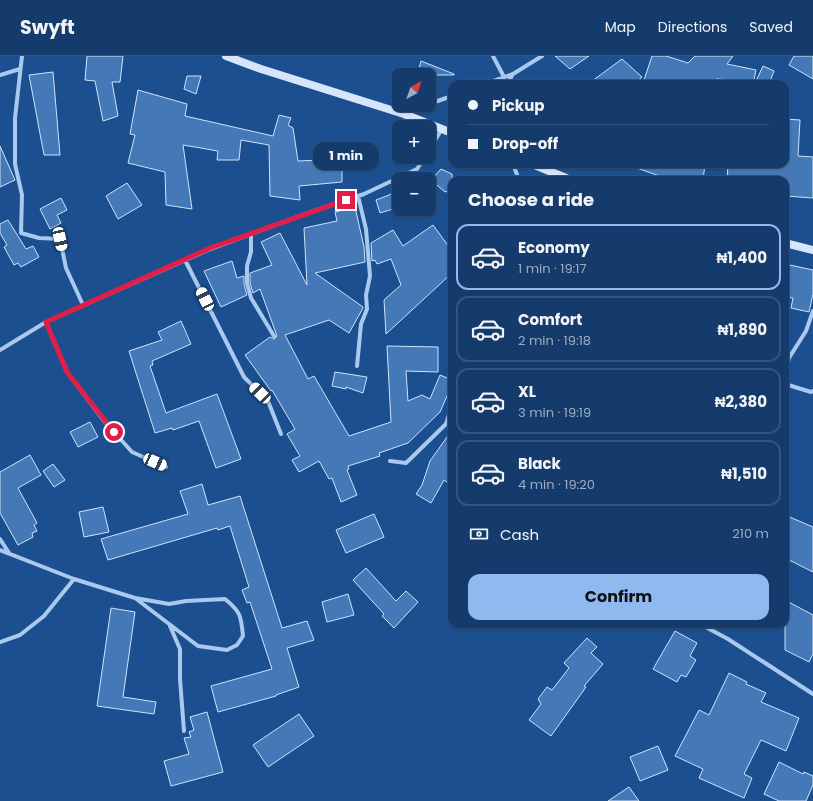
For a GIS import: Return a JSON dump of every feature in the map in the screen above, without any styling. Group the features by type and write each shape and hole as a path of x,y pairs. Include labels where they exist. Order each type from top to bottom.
{"main road":[{"path":"226,56 261,69 404,114 448,131"},
{"path":"542,168 561,176"},
{"path":"789,244 812,251"}],"street":[{"path":"22,56 15,118 15,164 22,195 21,233 39,238 60,239 66,268 83,305"},
{"path":"493,56 504,77"},
{"path":"496,80 513,74 542,56"},
{"path":"0,75 20,69"},
{"path":"510,80 513,74"},
{"path":"436,102 448,98"},
{"path":"404,114 409,112"},
{"path":"436,139 442,129"},
{"path":"0,350 46,322 210,248 358,196 417,169 420,164"},
{"path":"357,366 361,324 368,309 366,295 370,276 366,229 358,196"},
{"path":"251,234 251,252 247,266 247,283 251,298 274,336"},
{"path":"185,260 244,377 268,402 281,434"},
{"path":"789,358 806,331 813,311"},
{"path":"46,322 67,372 105,422 132,452 166,467"},
{"path":"789,385 811,392 813,391"},
{"path":"390,461 406,462 446,424 448,418"},
{"path":"0,538 10,554"},
{"path":"0,550 74,579 135,598 169,604 186,601 225,599 236,608 241,619 243,636 237,645 227,650 198,646 135,598"},
{"path":"0,642 20,635 44,616 74,579"},
{"path":"170,626 180,649 180,679 184,731"},
{"path":"707,628 728,639 813,694"}],"building":[{"path":"87,56 123,56 120,82 112,82 118,116 103,121 95,81 85,80"},
{"path":"555,56 589,56 570,69"},
{"path":"652,56 666,56 688,63 695,56 733,56 727,64 756,70 754,80 644,80"},
{"path":"794,56 813,56 813,79 789,65"},
{"path":"622,59 642,77 639,80 593,80"},
{"path":"421,61 454,75 436,75 436,68 419,68"},
{"path":"763,66 774,71 771,80 757,79"},
{"path":"53,72 60,155 44,155 29,75"},
{"path":"187,76 201,76 196,94 184,89"},
{"path":"138,90 187,104 185,116 273,136 279,115 291,118 288,125 293,128 298,161 342,159 342,182 299,186 300,200 270,196 269,145 241,140 239,160 217,160 218,151 183,145 192,209 166,205 165,172 128,163 135,135 130,134"},
{"path":"789,119 800,120 798,156 813,157 813,198 789,196 789,176 727,176 728,168 789,168"},
{"path":"0,146 15,180 0,187"},
{"path":"637,168 704,168 704,176 660,176"},
{"path":"441,169 452,174 452,176 448,176 448,191 445,192 436,184 436,174"},
{"path":"127,183 142,205 118,219 106,196"},
{"path":"392,193 392,209 380,213 376,200"},
{"path":"61,198 67,210 57,215 61,223 50,229 40,209"},
{"path":"355,207 364,247 365,262 315,273 363,308 349,333 329,320 285,335 308,379 314,376 349,436 391,422 387,346 438,347 438,372 406,371 408,401 422,395 430,399 440,375 448,378 448,394 440,412 408,443 379,453 380,456 348,466 349,469 347,470 357,495 341,502 332,478 329,479 319,461 299,472 292,460 300,456 287,434 295,429 272,390 271,391 245,355 270,337 274,339 277,336 260,289 253,293 250,283 250,273 272,265 261,242 280,233 307,285 304,228 337,221 335,212"},
{"path":"8,220 26,249 33,246 39,257 21,267 18,263 14,265 4,247 7,245 0,233 0,224"},
{"path":"433,225 448,246 448,277 386,334 384,300 401,285 391,259 377,264 375,260 372,261 371,243 393,230 403,246"},
{"path":"232,261 237,278 244,276 244,284 247,295 221,307 204,271"},
{"path":"789,265 813,270 813,294 809,312 791,308 793,298 789,298"},
{"path":"181,321 191,344 152,361 153,365 150,366 166,413 217,394 241,459 216,468 199,421 173,430 172,428 155,433 129,351 162,340 158,332"},
{"path":"335,372 367,377 363,393 346,387 346,389 332,386"},
{"path":"90,422 98,437 78,447 70,432"},
{"path":"448,436 448,483 444,480 431,503 416,494 422,485 430,461"},
{"path":"30,455 41,475 18,488 37,523 34,525 37,531 32,533 33,537 18,545 0,513 0,472"},
{"path":"53,464 65,480 54,487 43,471"},
{"path":"202,484 208,505 240,496 282,628 307,621 314,640 287,648 299,687 276,696 218,712 211,686 272,669 250,602 247,603 242,590 249,587 230,526 218,530 217,528 108,560 101,539 188,514 180,491"},
{"path":"103,507 109,532 84,537 79,512"},
{"path":"374,514 384,537 346,553 336,530"},
{"path":"789,517 813,527 813,572 789,560"},
{"path":"366,568 396,601 406,591 418,602 394,628 382,616 384,614 353,580"},
{"path":"348,594 354,615 327,622 322,602"},
{"path":"789,602 813,615 813,654 809,662 785,650 785,628 789,628"},
{"path":"111,608 135,612 123,697 156,702 154,714 97,706"},
{"path":"675,631 697,643 690,656 696,660 686,677 681,675 677,682 653,669"},
{"path":"587,638 597,647 591,653 603,664 584,686 586,687 551,736 529,720 541,704 538,699 547,687 552,690 569,668 564,663"},
{"path":"729,673 747,682 746,684 766,693 761,702 799,718 786,751 761,740 744,774 752,778 744,798 699,778 703,769 675,756 699,710 709,715"},
{"path":"207,712 223,772 171,786 164,761 189,754 184,738 191,737 189,732 194,730 190,717"},
{"path":"299,714 314,736 268,767 253,745"},
{"path":"658,746 668,770 640,781 630,757"},
{"path":"779,762 803,774 804,772 813,776 813,785 806,801 779,801 764,794"},
{"path":"629,787 639,801 608,801"}],"route":[{"path":"114,432 67,372 46,322 210,248 346,200"}]}
